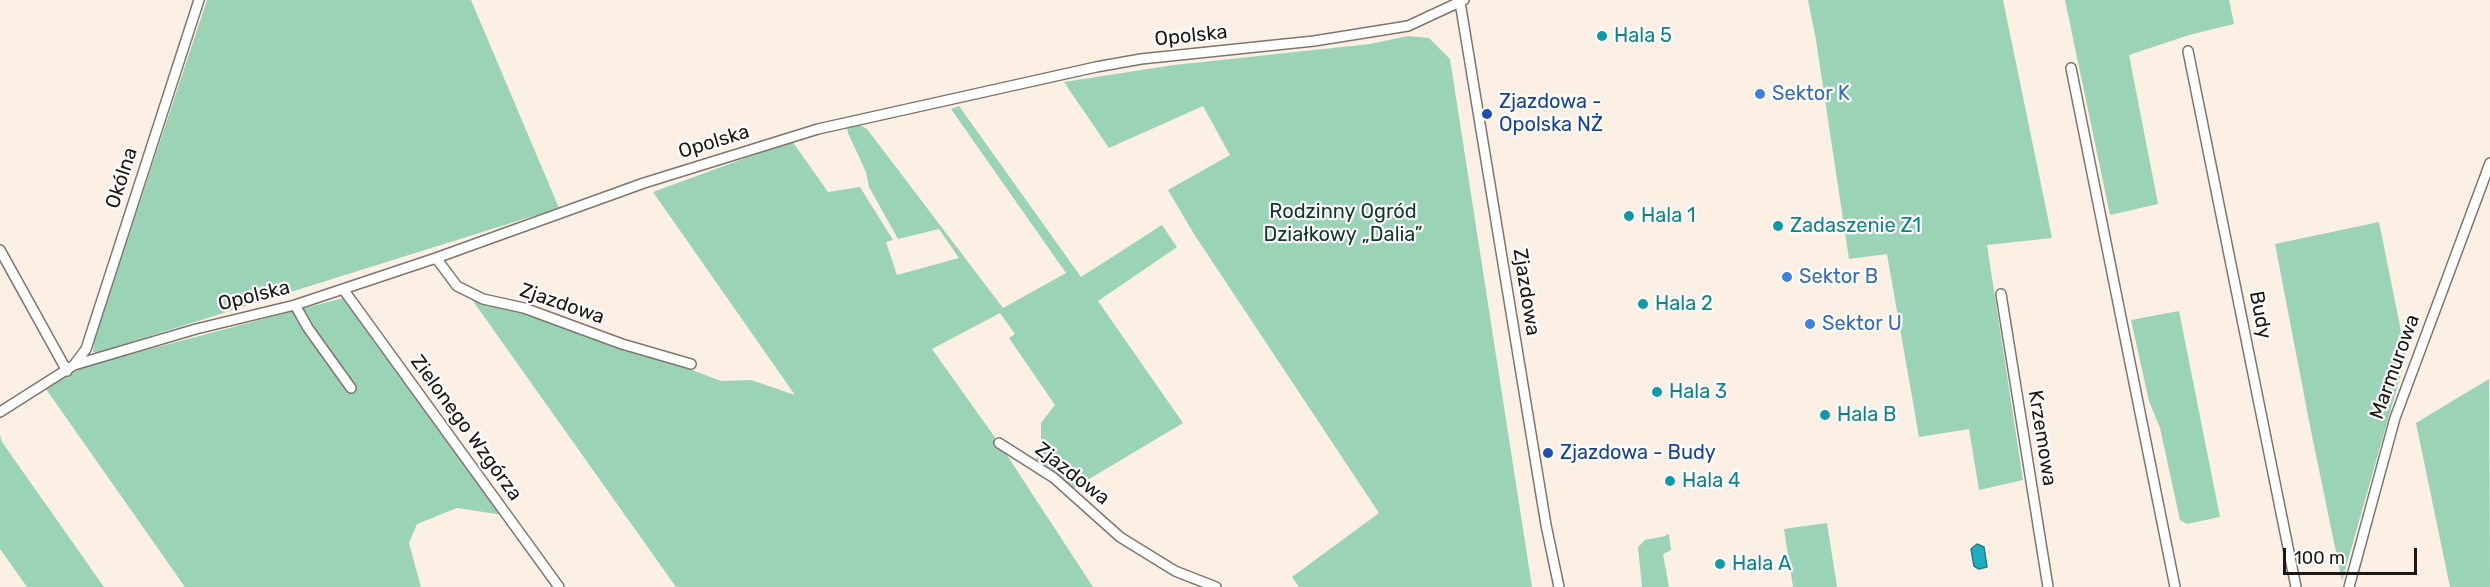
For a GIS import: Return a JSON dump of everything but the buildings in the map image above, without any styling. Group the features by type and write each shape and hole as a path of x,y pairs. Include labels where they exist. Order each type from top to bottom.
{"street":[{"name":"Okólna","path":"70,368 86,348 200,0"},
{"name":"Opolska","path":"0,412 70,368 196,329 295,305 436,258 644,183 818,129 1141,59 1314,41 1408,26 1462,1"},
{"name":"Zjazdowa","path":"1462,1 1546,525 1559,587"},
{"name":"Budy","path":"2188,51 2296,587"},
{"path":"2071,68 2175,587"},
{"name":"Marmurowa","path":"2349,587 2395,418 2490,163"},
{"path":"0,250 70,368"},
{"name":"Zjazdowa","path":"436,258 457,286 483,299 524,308 622,344 691,364"},
{"name":"Zielonego Wzgórza","path":"343,289 559,587"},
{"name":"Krzemowa","path":"2001,294 2048,587"},
{"path":"295,305 308,328 351,388"},
{"name":"Zjazdowa","path":"999,443 1054,478 1120,537 1175,571 1215,587"}],"green space":[{"path":"207,0 471,0 559,208 93,352 94,340"},
{"path":"1808,0 2003,0 2052,238 1987,245 2023,480 1979,490 1969,429 1919,437 1887,254 1849,259"},
{"path":"2065,0 2229,0 2234,24 2189,35 2129,55 2158,204 2110,215"},
{"name":"Rodzinny Ogród Działkowy „Dalia”","path":"1408,36 1429,38 1450,59 1532,587 1299,587 1292,577 1379,513 1194,234 1168,190 1230,155 1203,106 1109,148 1064,82 1174,65 1370,44"},
{"path":"959,106 1081,277 1162,225 1177,247 1098,301 1183,423 1074,488 1036,459 1041,446 1041,423 1055,405 1009,338 1015,334 1000,313 932,349 999,443 1093,587 676,587 473,301 546,319 625,351 684,367 721,381 751,380 795,395 653,192 792,141 828,192 860,187 893,240 886,242 897,275 959,258 939,229 898,239 869,187 866,172 848,133 847,127 858,124 867,129 1003,308 1066,273 951,109"},
{"path":"2379,222 2406,356 2342,581 2275,244"},
{"path":"343,298 503,515 457,508 417,524 409,543 421,587 185,587 46,389 82,367"},
{"path":"2179,311 2220,517 2187,524 2180,520 2160,428 2149,401 2131,320"},
{"path":"2489,379 2490,587 2450,587 2416,423"},
{"path":"0,435 2,442 104,587 27,587 0,549"},
{"path":"1827,523 1837,587 1793,587 1784,529"},
{"path":"1666,534 1669,535 1671,550 1663,554 1669,587 1642,587 1638,547 1645,540 1666,536"}],"water":[{"path":"1977,544 1984,547 1987,567 1979,569 1974,566 1971,549"}],"place":[{"name":"Hala 5","path":"1602,36"},
{"name":"Sektor K","path":"1760,94"},
{"name":"Zjazdowa - Opolska NŻ","path":"1487,114"},
{"name":"Hala 1","path":"1629,216"},
{"name":"Zadaszenie Z1","path":"1778,226"},
{"name":"Sektor B","path":"1787,277"},
{"name":"Hala 2","path":"1643,304"},
{"name":"Sektor U","path":"1810,324"},
{"name":"Hala 3","path":"1657,392"},
{"name":"Hala B","path":"1825,415"},
{"name":"Zjazdowa - Budy","path":"1548,453"},
{"name":"Hala 4","path":"1670,481"},
{"name":"Hala A","path":"1720,564"}]}
